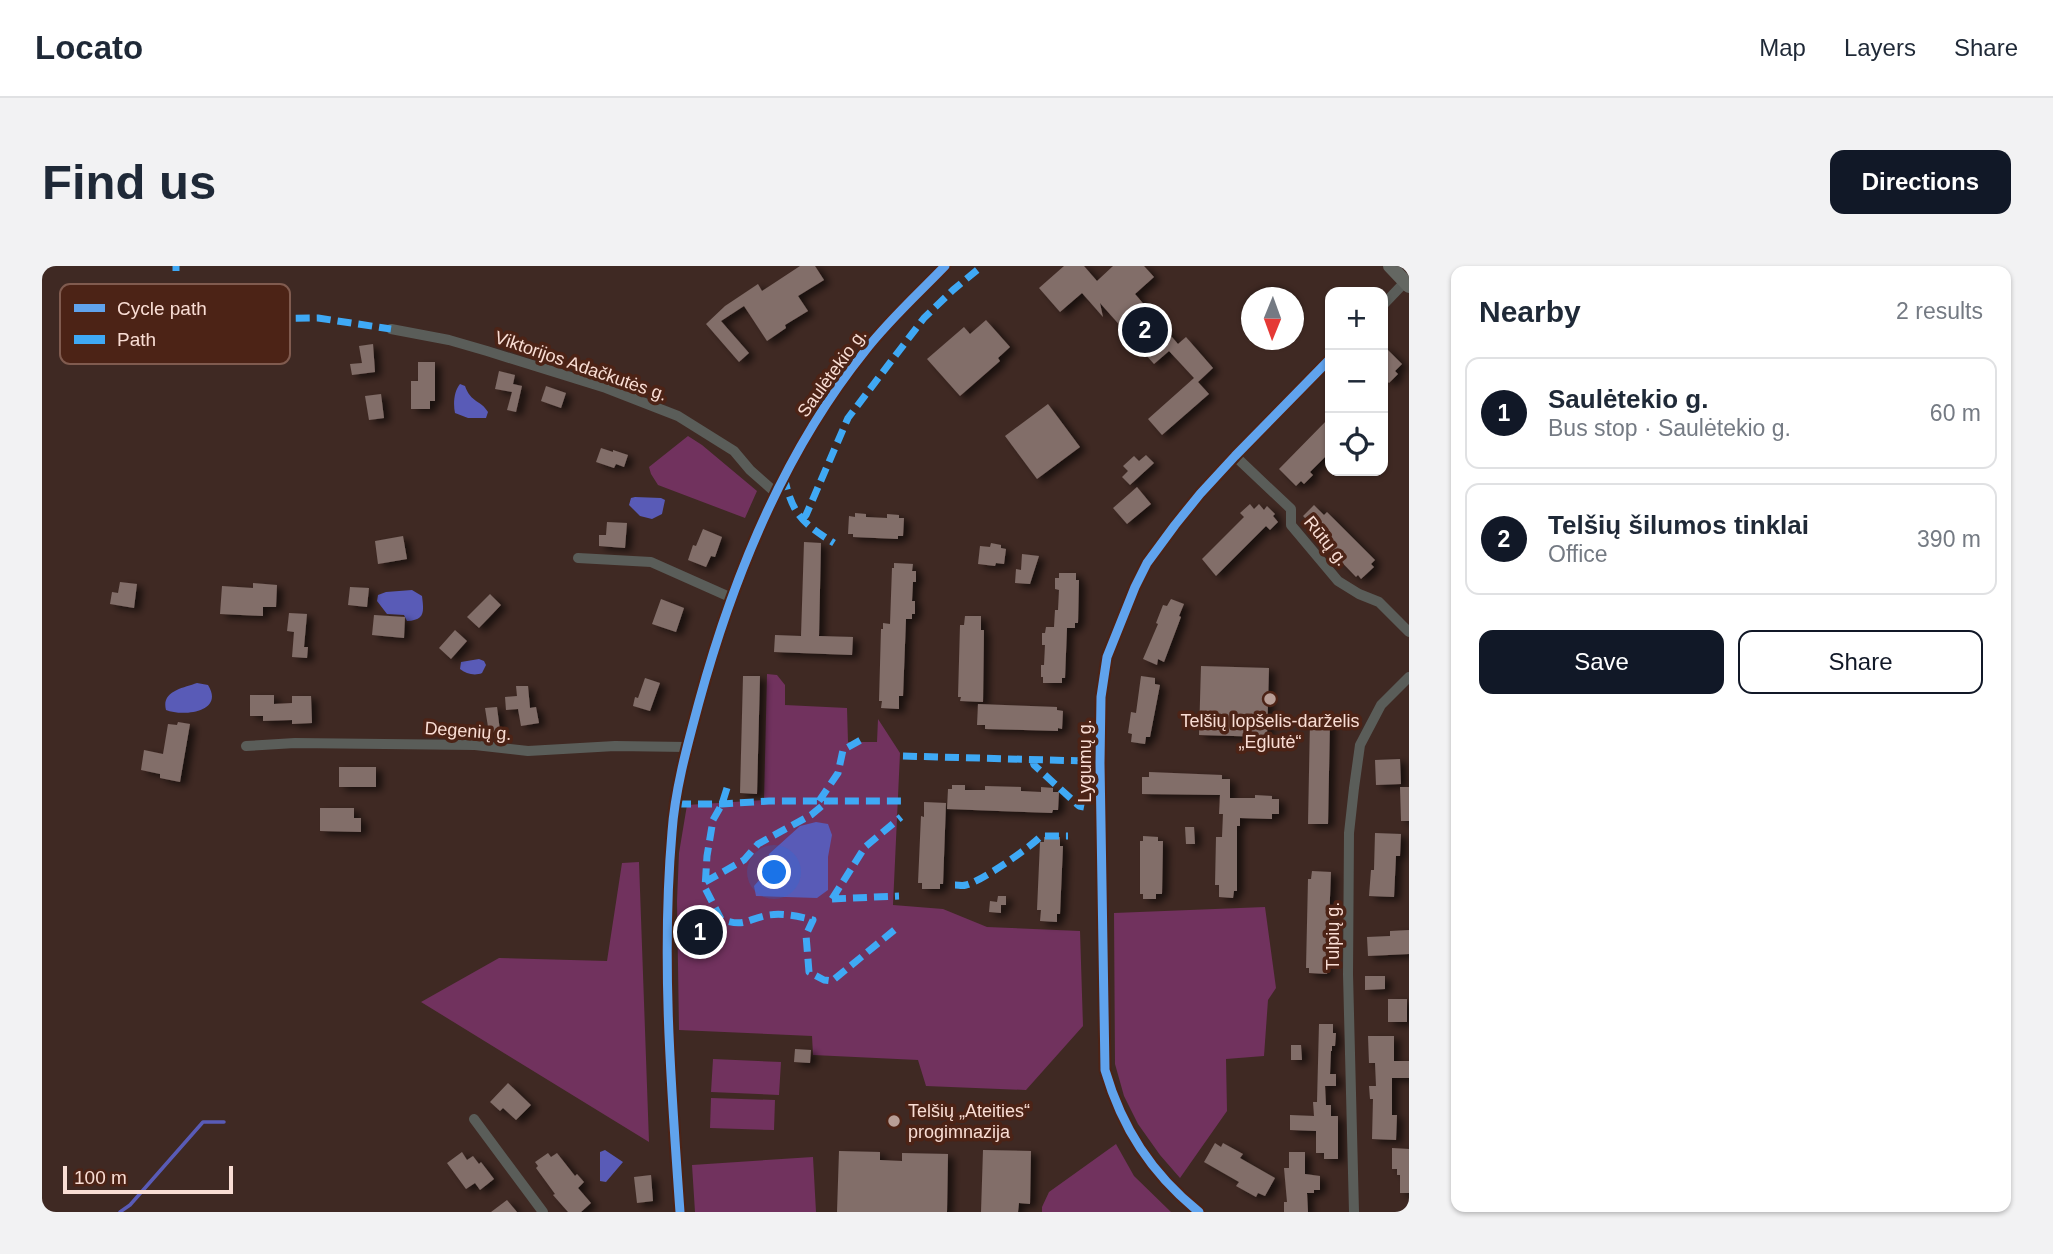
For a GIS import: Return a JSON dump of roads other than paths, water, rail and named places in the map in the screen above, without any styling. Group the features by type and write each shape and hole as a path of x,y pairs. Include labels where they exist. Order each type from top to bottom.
{"main road":[{"path":"1390,266 1407,284"}],"street":[{"name":"Saulėtekio g.","path":"680,1212 669,1035 668,940 672,829 687,747 708,669 760,527 809,430 852,368 890,323 945,266"},
{"path":"1388,300 1407,284"},
{"name":"Viktorijos Adačkutės g.","path":"391,329 449,340 487,351 606,388 678,416 734,451 776,494"},
{"name":"Lygumų g.","path":"1199,1212 1181,1197 1145,1158 1118,1106 1105,1070 1101,697 1107,657 1147,563 1200,494 1325,364"},
{"name":"Rūtų g.","path":"1235,456 1291,509 1291,525 1338,581 1379,602 1409,632"},
{"path":"578,558 651,562 732,598"},
{"name":"Tulpių g.","path":"1354,1212 1348,974 1349,833 1360,746 1381,705 1409,677"},
{"name":"Degenių g.","path":"246,746 295,743 475,745 527,751 615,746 687,747"},
{"path":"474,1119 543,1212"}],"waterway":[{"path":"120,1212 130,1205 203,1122 224,1122"}],"place":[{"name":"Telšių šilumos tinklai","path":"1145,330"},
{"name":"Telšių lopšelis-darželis „Eglutė“","path":"1270,699"},
{"name":"Saulėtekio g.","path":"700,932"},
{"name":"Telšių „Ateities“ progimnazija","path":"894,1121"}]}
